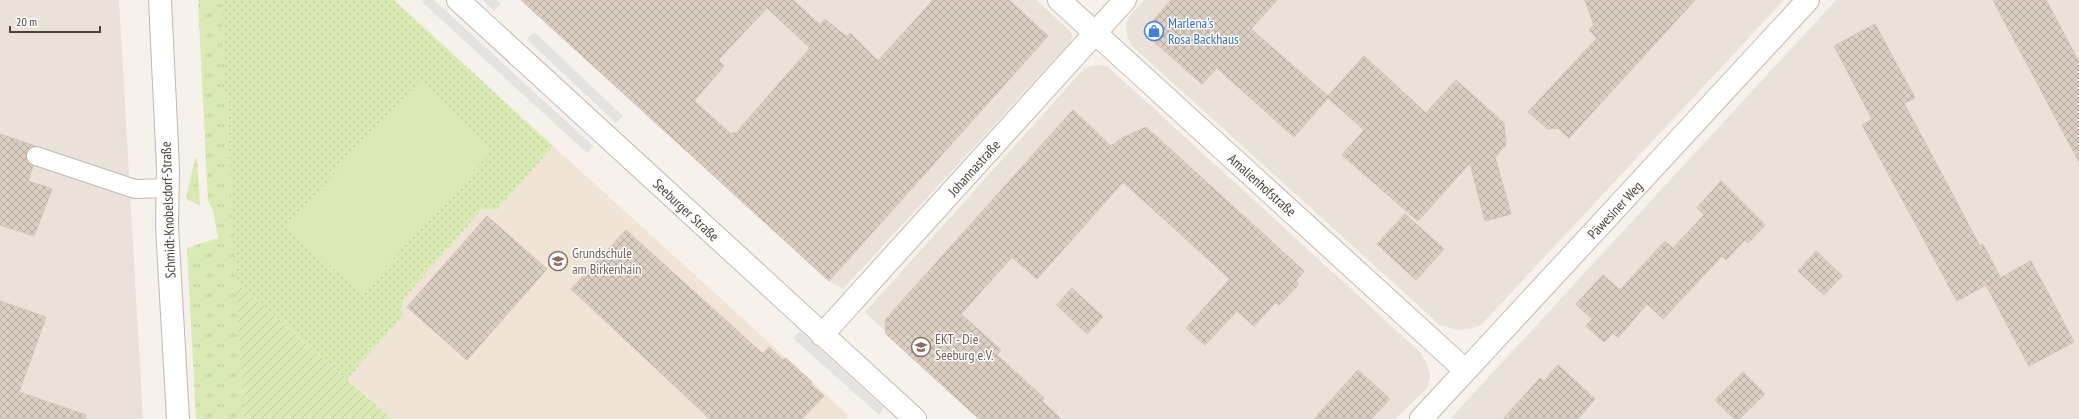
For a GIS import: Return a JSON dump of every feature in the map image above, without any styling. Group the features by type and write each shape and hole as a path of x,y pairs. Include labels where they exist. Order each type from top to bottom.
{"street":[{"name":"Schmidt-Knobelsdorf-Straße","path":"160,0 167,226 178,419"},
{"name":"Seeburger Straße","path":"458,0 915,419"},
{"name":"Amalienhofstraße","path":"1059,0 1465,370"},
{"name":"Johannastraße","path":"822,335 1125,0"},
{"name":"Päwesiner Weg","path":"1421,419 1465,370 1516,318 1808,0"}],"lane":[{"path":"36,156 135,189 167,188"}],"shaded area":[{"path":"0,0 119,0 143,419 0,419"},
{"path":"424,0 434,0 593,146 587,153 422,2"},
{"path":"483,0 496,0 501,4 494,11"},
{"path":"521,0 1036,0 1068,29 1072,35 1071,41 843,289 829,281"},
{"path":"1144,0 1784,0 1482,324 1470,329 1456,330 1440,325 1132,46 1127,36 1126,24 1131,14"},
{"path":"1836,0 2079,0 2079,419 1450,419"},
{"path":"534,32 623,116 616,123 527,39"},
{"path":"1090,66 1107,66 1421,353 1427,364 1430,376 1427,388 1395,419 979,419 865,312 1081,72"},
{"name":"Grundschule am Birkenhain","path":"553,146 849,416 846,419 392,419 347,379 402,317 402,301 482,209 497,210"},
{"path":"800,331 884,408 879,415 793,338"}],"green space":[{"path":"198,0 221,0 244,419 196,419 187,248 218,238 213,210 208,201"},
{"path":"221,0 394,0 553,146 497,210 482,209 402,301 402,317 347,379 236,282"},
{"path":"419,81 492,151 361,294 286,226"},
{"path":"195,158 197,159 200,205 186,199"},
{"path":"236,282 392,419 244,419"}],"building":[{"path":"521,0 793,0 820,25 825,19 847,37 850,33 878,61 933,0 1009,0 1048,36 829,281","holes":["767,8 810,48 735,134 733,132 731,134 694,101 724,66 718,60"]},
{"path":"1171,0 1277,0 1251,29 1328,96 1364,56 1426,113 1456,80 1504,123 1506,145 1495,157 1511,214 1485,221 1470,163 1418,221 1342,155 1364,130 1328,98 1294,137 1217,68 1202,84 1143,32"},
{"path":"1585,0 1695,0 1569,138 1558,128 1548,129 1528,112 1597,38 1589,30 1594,25"},
{"path":"1993,0 2046,0 2079,62 2079,162"},
{"path":"1875,24 1915,98 1904,103 1980,246 1983,244 2000,277 1989,284 2031,261 2074,342 2029,366 1986,285 1957,301 1862,125 1872,119 1834,46"},
{"path":"1073,110 1111,146 1122,138 1146,127 1304,271 1296,281 1299,284 1279,305 1276,302 1254,326 1237,311 1205,345 1186,328 1230,279 1123,182 1037,279 1012,257 961,314 1001,350 997,355 1044,398 1042,401 1061,419 979,419 886,334 885,320"},
{"path":"0,134 35,146 29,148 26,153 28,163 33,166 28,181 52,189 34,236 0,225"},
{"path":"1721,181 1765,225 1748,243 1745,240 1726,260 1722,256 1663,319 1647,304 1618,338 1613,333 1604,342 1586,326 1592,319 1576,304 1603,275 1620,290 1665,241 1673,248 1704,215 1697,208"},
{"path":"1405,214 1444,249 1416,280 1377,244"},
{"path":"487,216 547,269 467,360 407,307"},
{"path":"626,230 763,354 769,347 783,360 786,358 812,382 811,384 824,396 802,419 710,419 571,289"},
{"path":"1816,251 1842,276 1824,295 1798,271"},
{"path":"1072,288 1103,317 1087,334 1057,305"},
{"path":"0,301 46,317 19,392 86,415 85,419 0,419"},
{"path":"1558,365 1595,399 1578,419 1503,419 1540,378 1544,381"},
{"path":"1358,370 1390,399 1371,419 1314,419"},
{"path":"1743,372 1765,394 1739,419 1734,419 1715,400"}],"place":[{"name":"Marlena's Rosa Backhaus","path":"1154,31"},
{"name":"Grundschule am Birkenhain","path":"558,261"},
{"name":"EKT - Die Seeburg e.V.","path":"921,347"}]}
